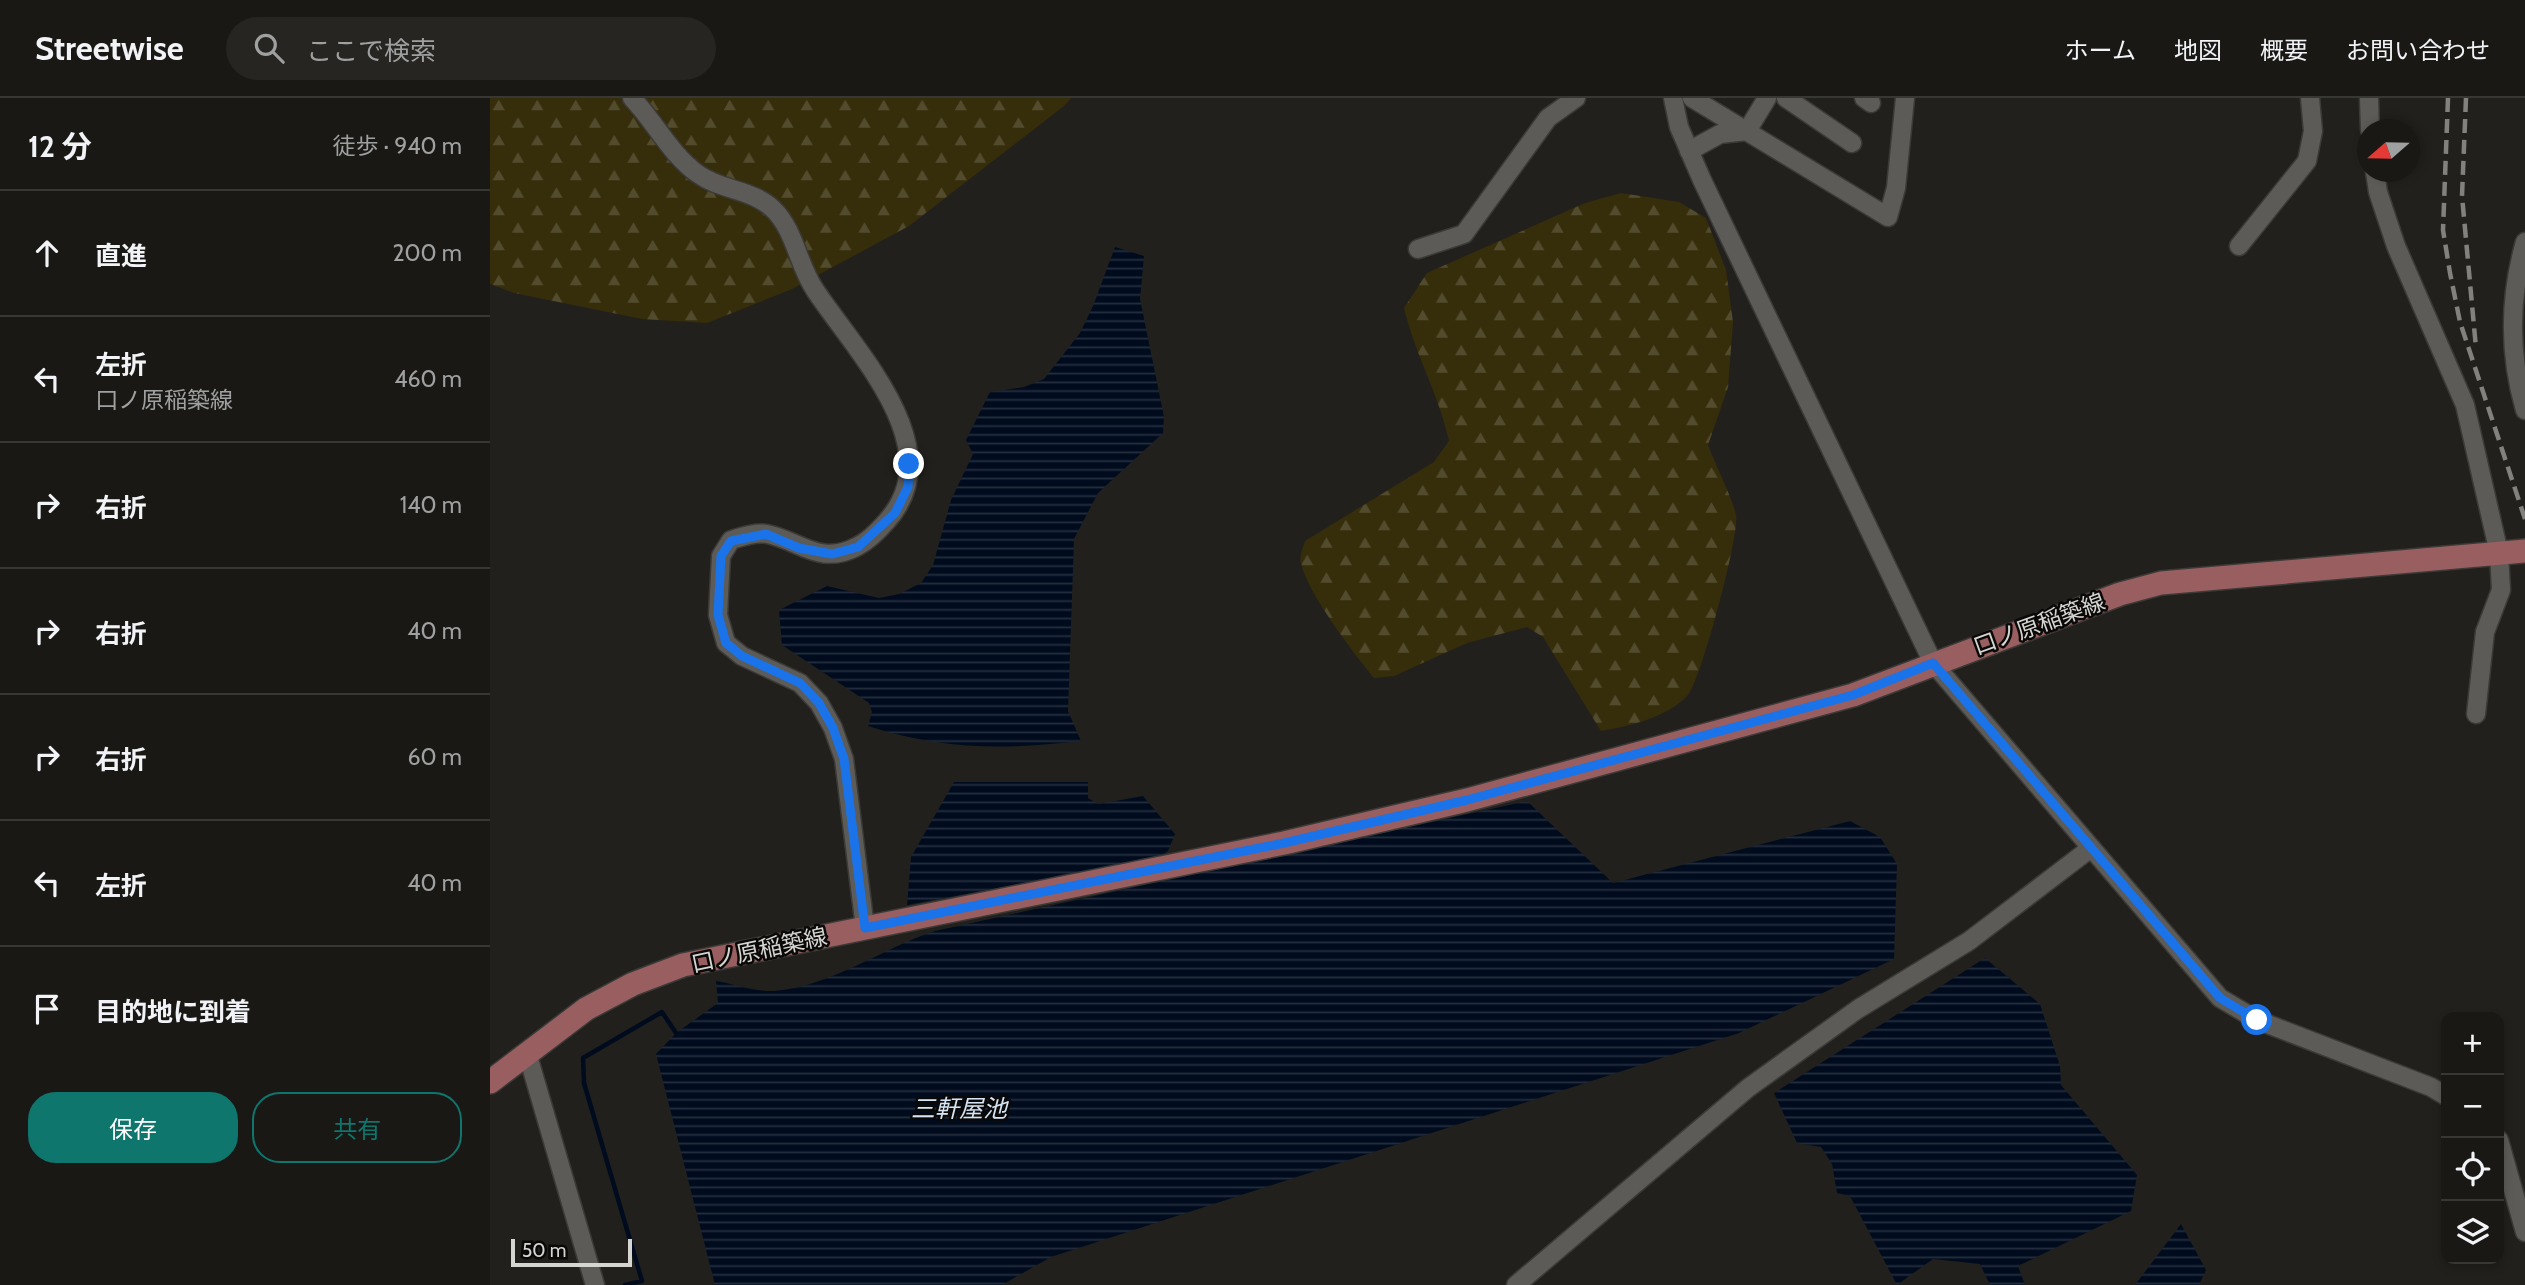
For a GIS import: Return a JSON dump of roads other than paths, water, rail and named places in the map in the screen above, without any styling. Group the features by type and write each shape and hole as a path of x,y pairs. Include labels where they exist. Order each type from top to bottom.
{"main road":[{"name":"口ノ原稲築線","path":"490,1082 528,1056 586,1009 633,984 683,965 1284,843 1467,800 1853,695 2120,594 2161,583 2525,551"}],"street":[{"path":"632,98 684,162 700,176 752,194 787,224 793,248 813,287 871,368 909,444 908,487 895,513 858,547 832,554 799,548 766,534 731,541 721,556 718,615 726,643 742,656 800,683 819,703 833,728 844,759 865,928"},
{"path":"1418,249 1464,234 1548,118 1576,98"},
{"path":"1673,98 1673,110 1689,151 1933,663 2220,998 2257,1020 2441,1093"},
{"path":"1692,98 1888,217 1896,188 1905,98"},
{"path":"1747,131 1767,98"},
{"path":"1786,98 1852,143"},
{"path":"2239,246 2307,161 2313,131 2310,98"},
{"path":"2369,98 2370,119"},
{"path":"1689,151 1720,134 1747,131"},
{"path":"2376,182 2396,246 2465,405 2499,553 2501,590 2485,632 2476,714"},
{"path":"2525,242 2512,325 2516,378 2525,410"},
{"path":"1516,1285 1748,1088 1858,1009 1969,941 2091,848"},
{"path":"528,1056 595,1285"},
{"path":"2504,1158 2525,1232"}],"water":[{"path":"1115,247 1144,256 1140,299 1164,417 1163,433 1098,493 1074,539 1068,711 1081,741 1026,746 974,746 922,740 868,726 872,712 869,703 782,645 779,610 827,586 879,598 899,594 921,583 933,565 951,500 973,454 966,440 990,392 1024,387 1044,379 1080,333"},
{"path":"954,782 1088,782 1088,798 1098,804 1143,796 1175,834 1168,851 1157,858 907,905 911,857"},
{"name":"三軒屋池","path":"1527,801 1613,883 1850,821 1880,837 1897,864 1894,959 1739,1033 1051,1257 1002,1285 715,1285 656,1054 676,1033 718,1003 716,981 767,991 795,988 836,975 935,931"},
{"path":"1985,958 2040,1004 2060,1066 2061,1085 2137,1175 2131,1211 2018,1266 2025,1285 1990,1285 1980,1264 1933,1259 1897,1285 1850,1196 1837,1193 1832,1164 1821,1147 1797,1143 1774,1093"},
{"path":"2181,1224 2206,1270 2199,1285 2135,1285"}],"waterway":[{"path":"625,1285 642,1281 584,1083 583,1058 662,1012 676,1033"}],"railway":[{"path":"2448,98 2443,230 2450,273 2460,322 2525,519"},
{"path":"2466,98 2462,196 2476,348"}]}
